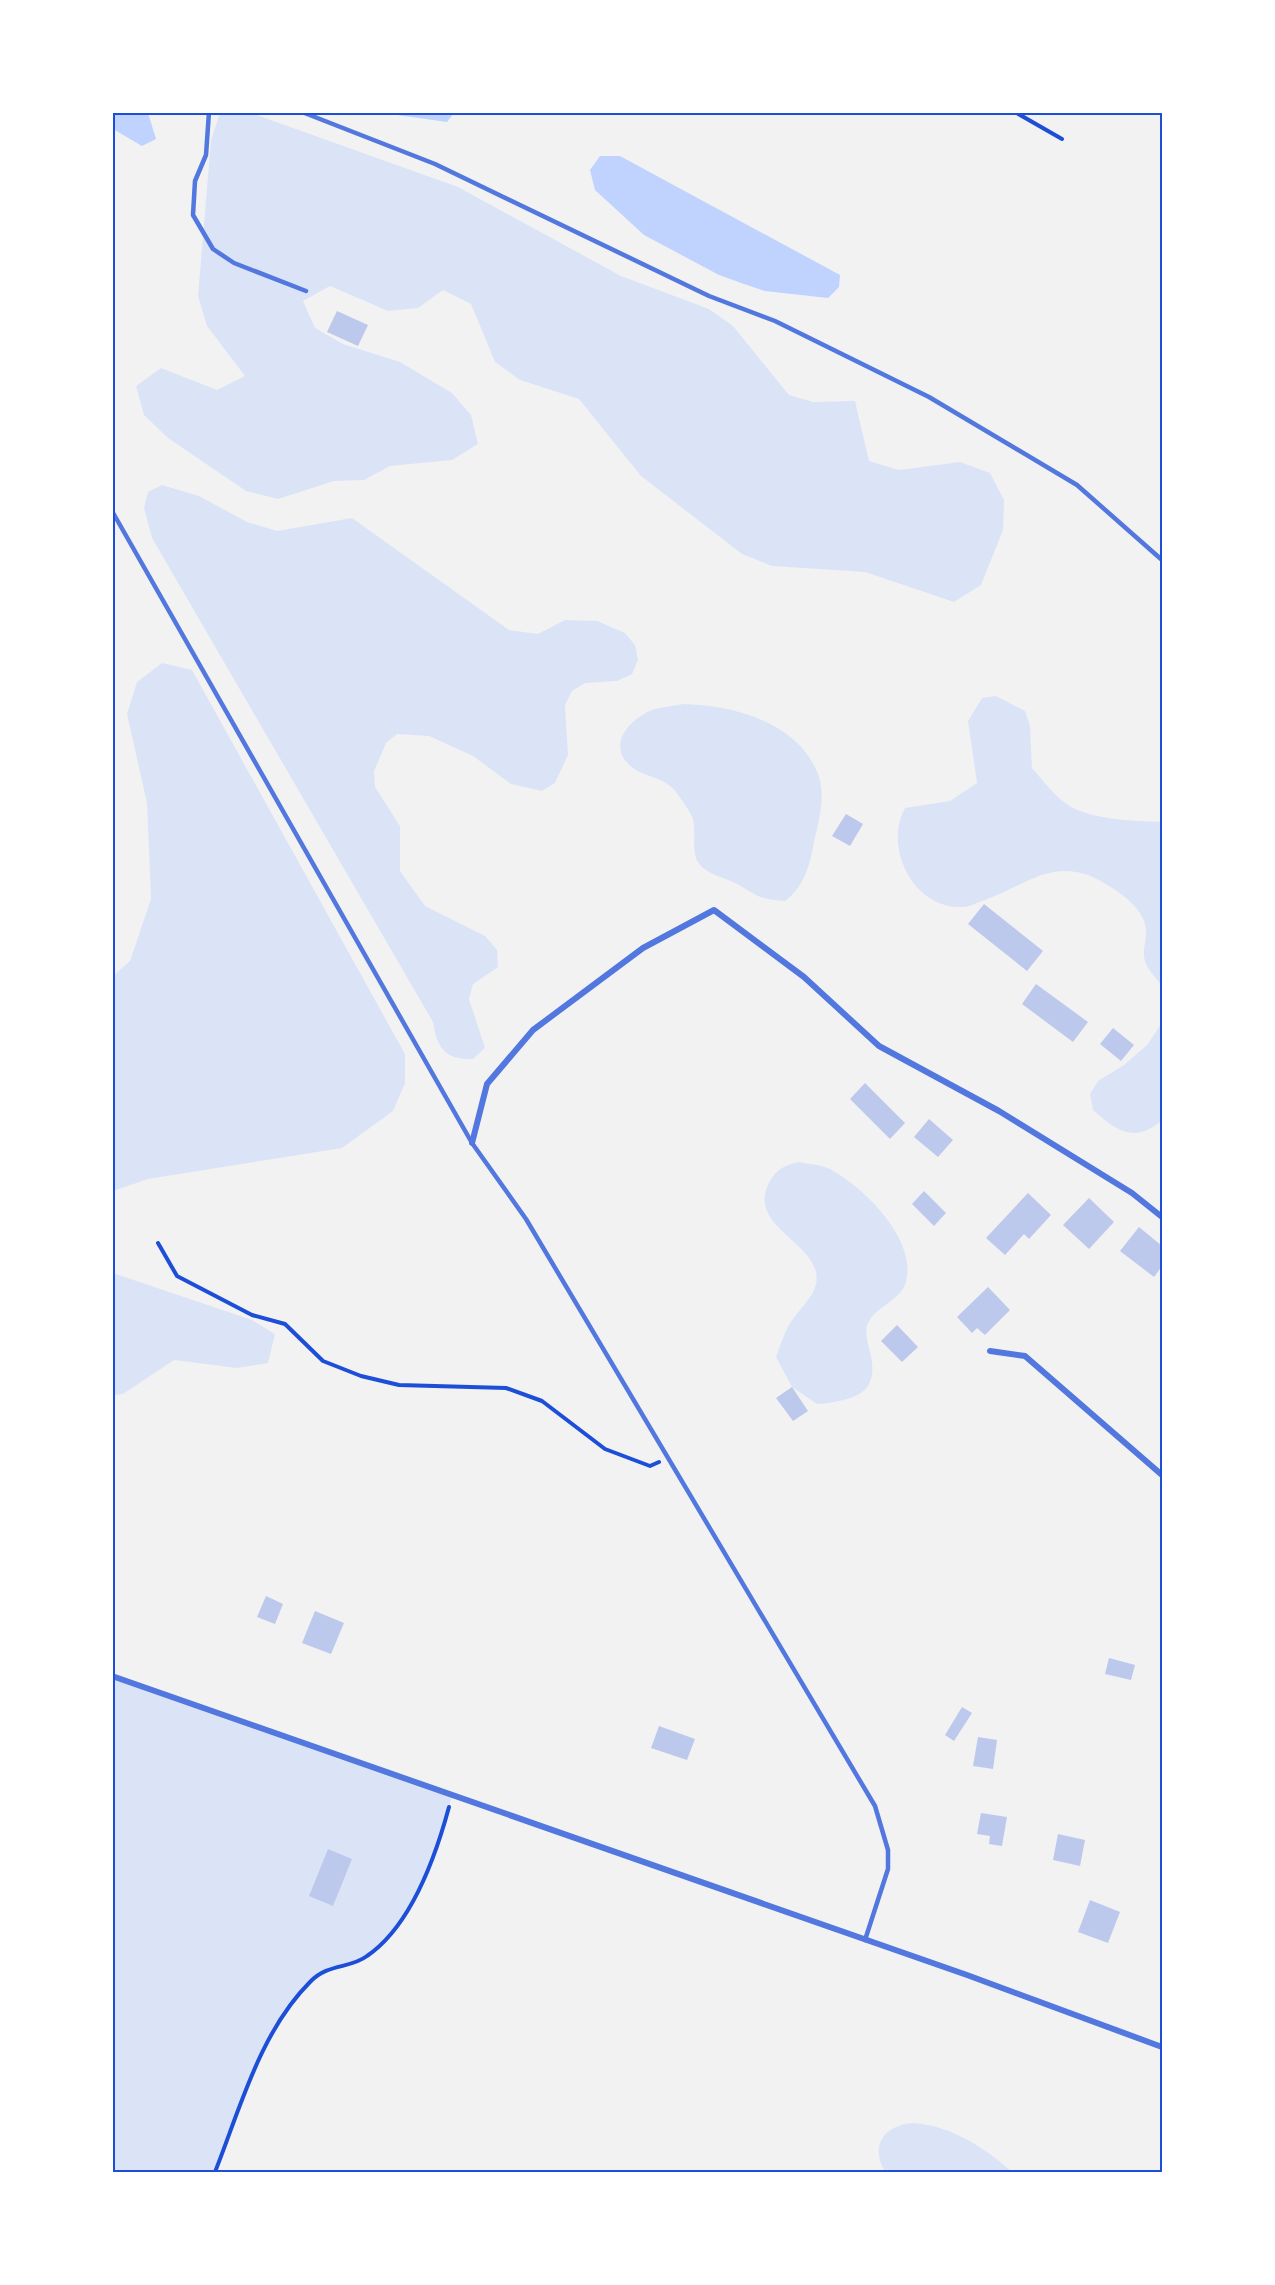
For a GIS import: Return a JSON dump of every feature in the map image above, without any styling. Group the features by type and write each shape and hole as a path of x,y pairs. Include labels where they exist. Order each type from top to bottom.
{"street":[{"path":"472,1143 487,1084 532,1030 643,948 714,910 804,977 879,1046 999,1111 1132,1193 1162,1217"},
{"path":"990,1351 1025,1356 1162,1475"},
{"path":"112,1676 865,1940 1162,2047"}],"lane":[{"path":"209,112 206,155 195,181 193,215 213,249 234,263 306,291"},
{"path":"302,112 435,164 709,296 776,321 929,397 1077,485 1162,560"},
{"path":"112,511 472,1143 526,1219 875,1806 888,1850 888,1869 865,1940"}],"path":[{"path":"1015,112 1062,139"},
{"path":"158,1243 177,1276 252,1315 285,1324 323,1361 361,1376 399,1385 506,1388 542,1401 605,1449 650,1466 668,1458"},
{"path":"214,2172 271,2034 310,1982 327,1969 366,1958 387,1938 415,1897 441,1836 452,1796"}],"shaded area":[{"path":"220,113 251,113 458,187 621,276 709,309 733,326 789,395 813,402 855,401 869,461 899,470 960,462 990,473 1004,500 1003,530 981,585 954,602 865,572 772,566 742,554 641,476 579,399 520,380 495,362 471,304 443,290 418,308 388,311 330,286 303,301 315,328 343,344 400,362 452,393 471,415 478,444 452,460 390,466 364,480 334,481 278,499 246,491 168,438 144,415 136,386 161,368 217,390 245,376 207,326 198,296 211,140"},
{"path":"162,485 199,496 247,522 277,531 352,518 509,630 538,634 565,620 597,621 625,633 635,645 638,660 632,674 617,681 585,683 572,691 565,705 568,755 555,783 542,791 511,784 473,756 429,736 397,734 386,743 374,771 375,787 400,826 400,871 425,906 485,936 497,950 498,967 473,984 469,999 485,1048 473,1059 449,1055 440,1045 433,1022 152,538 144,508 148,492"},
{"path":"162,663 192,670 405,1054 405,1083 393,1111 342,1148 148,1179 113,1191 113,976 130,961 151,899 147,803 127,714 137,682"},
{"path":"996,696 1025,711 1030,726 1032,768 1064,802 1085,813 1098,816 1162,822 1162,986 1146,964 1145,925 1138,910 1118,892 1087,875 1071,871 1042,875 1000,894 963,907 946,905 930,898 917,888 907,874 898,841 899,824 905,808 950,801 977,783 968,721 982,698"},
{"path":"683,704 722,708 762,720 780,729 796,741 809,756 820,782 821,808 805,875 797,889 785,901 757,896 702,867 694,851 693,819 676,792 661,780 633,768 625,760 620,743 628,727 635,720 652,710"},
{"path":"1162,1023 1162,1120 1143,1132 1126,1132 1110,1124 1093,1110 1090,1094 1098,1081 1124,1065 1147,1045"},
{"path":"799,1162 830,1169 859,1189 886,1218 897,1234 905,1251 908,1268 902,1290 867,1324 866,1334 872,1363 869,1384 863,1391 844,1400 817,1404 792,1387 776,1357 788,1327 812,1294 817,1280 811,1261 773,1221 767,1211 765,1199 768,1185 777,1172"},
{"path":"113,1273 252,1320 275,1334 268,1363 237,1368 174,1360 123,1394 113,1395"},
{"path":"113,1676 452,1796 422,1883 399,1923 385,1941 368,1956 324,1972 310,1981 293,2000 279,2022 254,2071 215,2172 113,2172"},
{"path":"912,2123 940,2128 966,2139 990,2154 1012,2172 885,2172 879,2154 882,2139 893,2128"}],"water":[{"path":"112,113 148,113 156,139 142,146 113,129"},
{"path":"383,113 454,113 447,122"},
{"path":"600,156 620,156 840,275 839,287 828,298 765,291 719,275 644,235 595,190 590,170"}],"building":[{"path":"337,311 368,325 358,346 327,332"},
{"path":"846,814 863,824 850,846 832,836"},
{"path":"984,904 1043,951 1027,971 968,924"},
{"path":"1036,984 1088,1022 1073,1042 1022,1004"},
{"path":"1113,1028 1134,1045 1121,1061 1100,1044"},
{"path":"865,1083 905,1123 890,1139 850,1099"},
{"path":"929,1119 953,1140 938,1157 914,1137"},
{"path":"924,1191 946,1213 934,1226 912,1204"},
{"path":"1028,1193 1051,1215 1029,1239 1024,1234 1005,1255 986,1238"},
{"path":"1089,1198 1114,1222 1089,1249 1063,1225"},
{"path":"1139,1227 1162,1246 1162,1266 1154,1277 1120,1251"},
{"path":"988,1287 1010,1310 985,1335 977,1328 972,1333 957,1317"},
{"path":"897,1325 918,1347 902,1362 881,1341"},
{"path":"792,1387 808,1411 793,1421 776,1398"},
{"path":"266,1596 283,1604 275,1624 257,1617"},
{"path":"315,1611 344,1623 331,1654 302,1643"},
{"path":"1109,1658 1135,1665 1131,1680 1105,1674"},
{"path":"962,1707 972,1713 954,1741 945,1735"},
{"path":"659,1726 695,1739 687,1760 651,1748"},
{"path":"978,1737 997,1740 993,1769 973,1766"},
{"path":"981,1813 1007,1817 1002,1846 989,1844 990,1836 977,1834"},
{"path":"1058,1834 1085,1840 1080,1866 1053,1860"},
{"path":"328,1849 352,1859 333,1906 309,1896"},
{"path":"1090,1900 1120,1912 1108,1943 1078,1932"}]}
